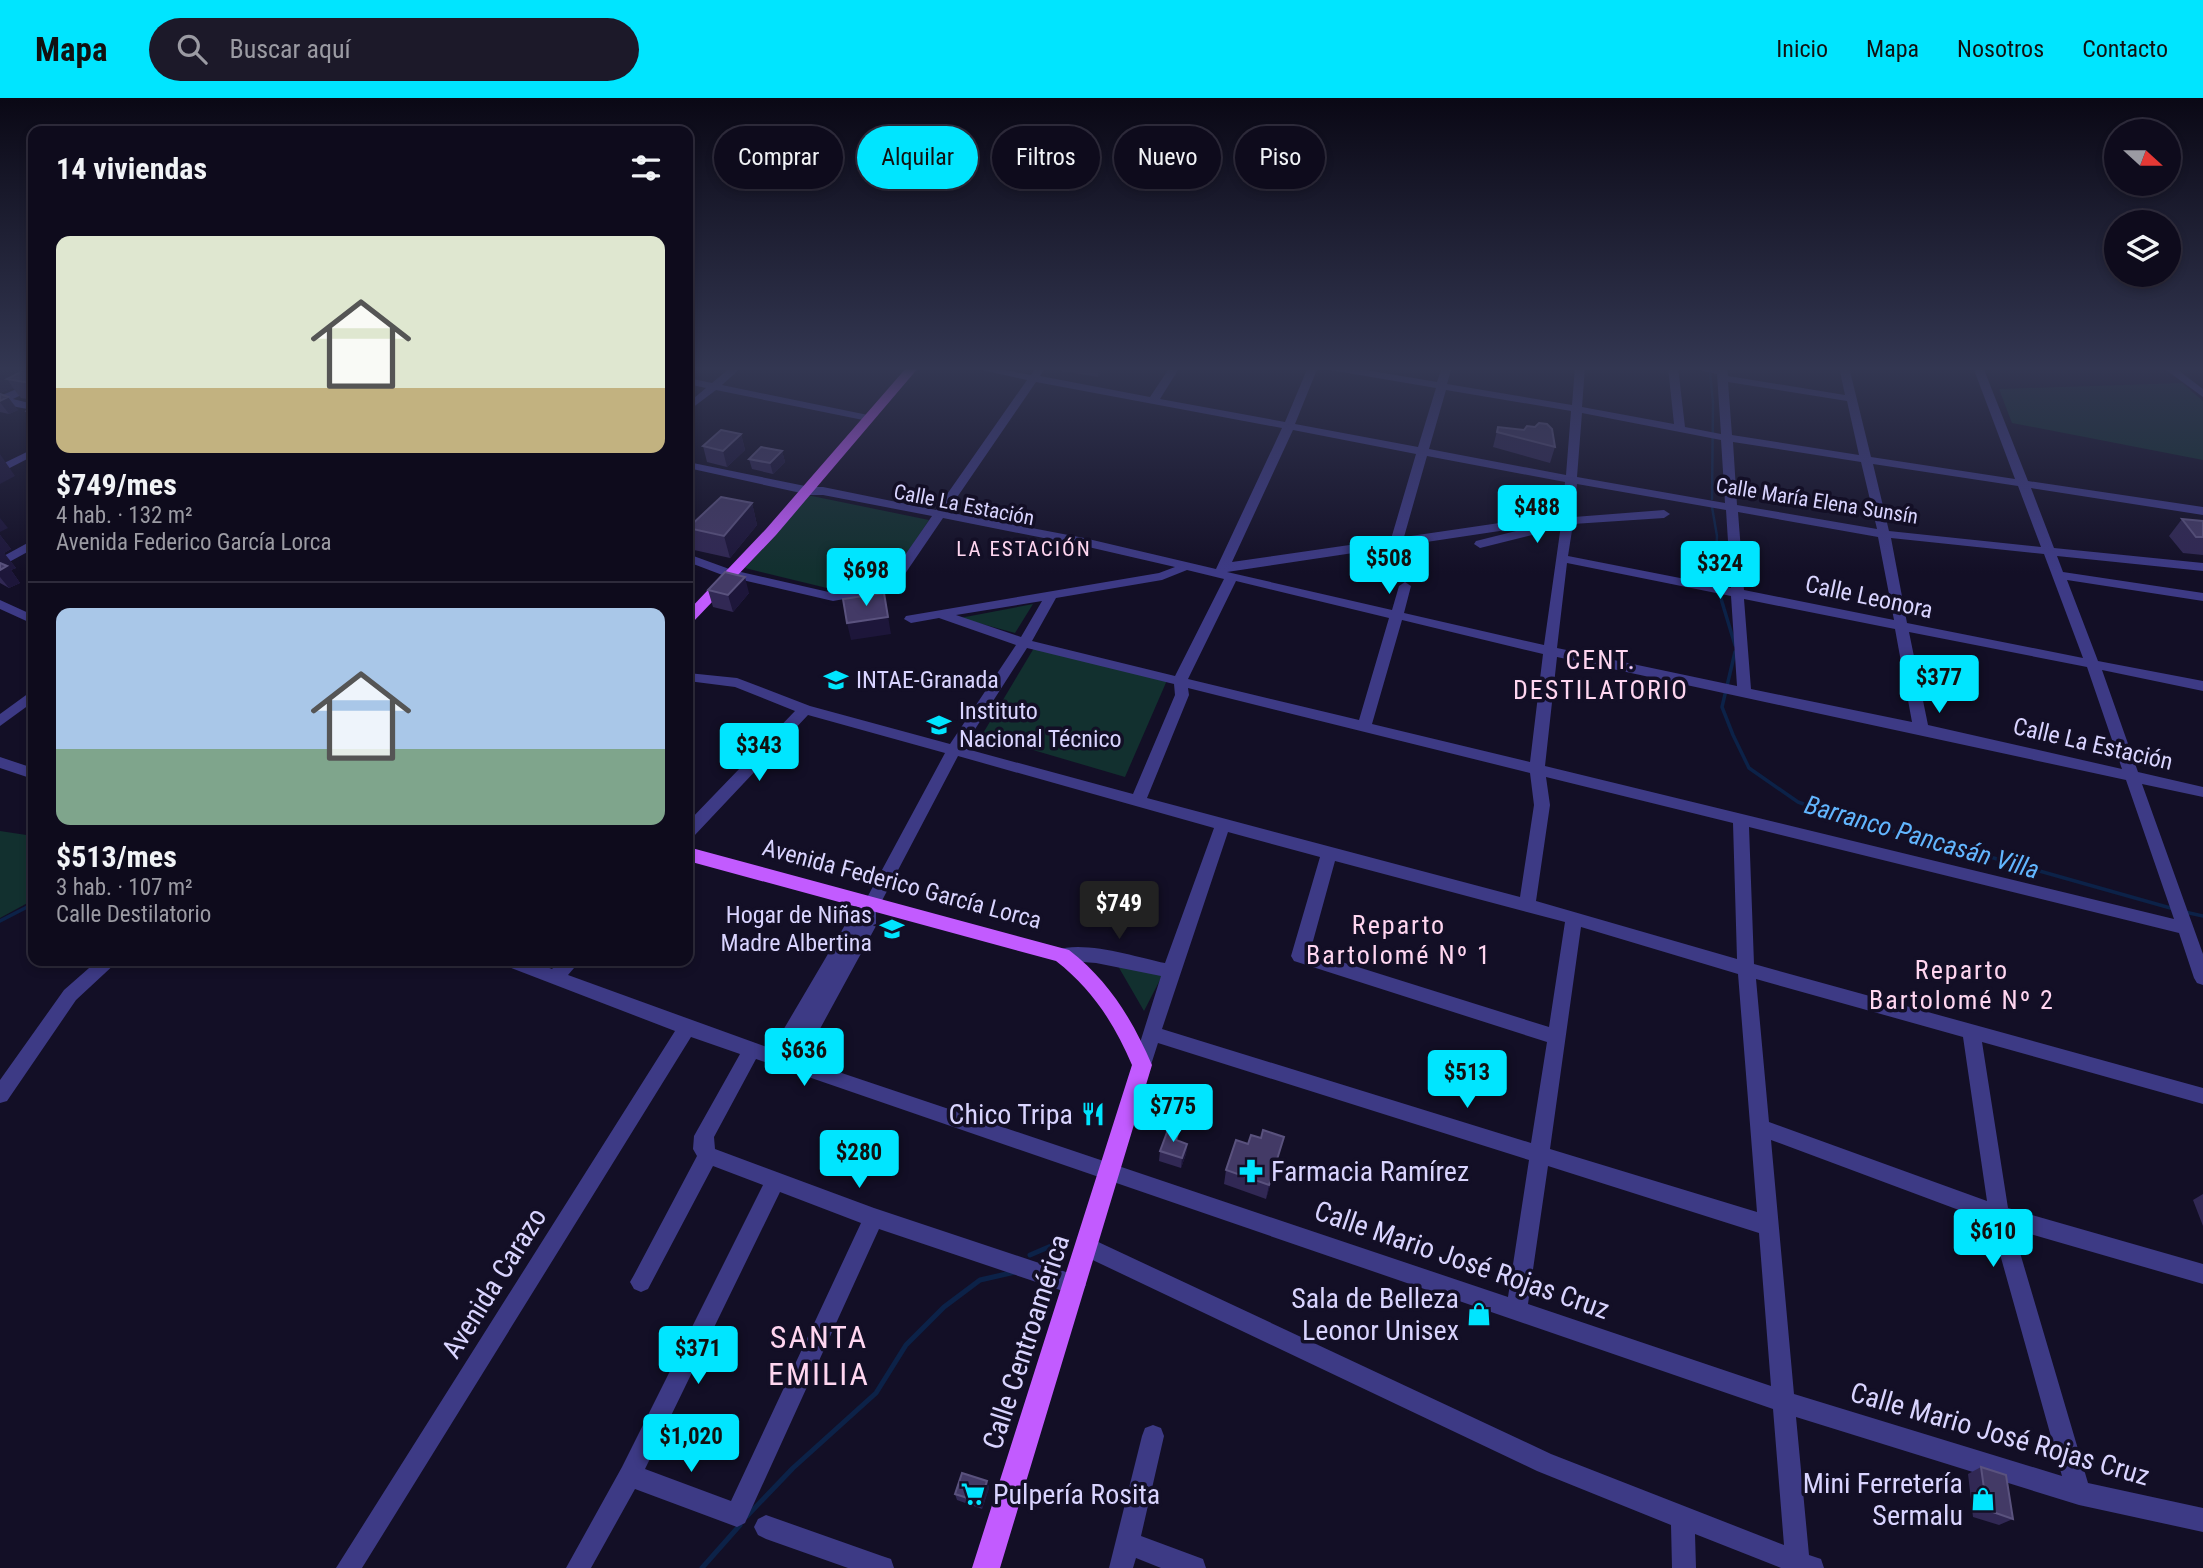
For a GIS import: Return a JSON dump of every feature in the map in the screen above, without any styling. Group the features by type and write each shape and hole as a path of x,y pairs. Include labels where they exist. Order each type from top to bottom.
{"main road":[{"path":"693,612 723,571 743,563 766,531 848,436"},
{"name":"Avenida Federico García Lorca","path":"693,855 871,908 1062,955 1080,968 1113,1006 1142,1065"},
{"path":"1110,1174 1142,1065"},
{"name":"Calle Centroamérica","path":"986,1568 1110,1174"}],"street":[{"path":"693,568 723,571 833,597 892,584 993,436"},
{"path":"1138,801 1182,695 1180,680 1285,436"},
{"name":"Calle María Elena Sunsín","path":"1340,436 1884,534 2203,567"},
{"path":"1397,541 1426,436"},
{"path":"1527,905 1542,805 1537,768 1567,526 1574,436"},
{"path":"1710,436 2203,512"},
{"path":"1861,436 1884,534 1921,729"},
{"path":"2004,436 2058,575 2203,978"},
{"path":"1717,437 1732,506 1742,690"},
{"path":"0,470 28,455"},
{"name":"Calle La Estación","path":"693,467 804,490 818,496 936,516 1225,573 1550,651 1742,690 2203,792"},
{"path":"1480,544 1541,529 1664,514"},
{"path":"1225,573 1397,541 1513,525 1567,526"},
{"path":"1513,525 1541,529"},
{"path":"0,563 28,547"},
{"name":"Calle Leonora","path":"1561,558 2203,686"},
{"path":"693,559 711,564 723,571"},
{"path":"911,619 1162,576 1186,567"},
{"path":"2058,575 2203,597"},
{"path":"1364,727 1405,586"},
{"path":"784,1061 868,926 871,908 953,751 1024,643 1051,596"},
{"path":"0,604 28,618"},
{"path":"939,614 1024,643 1741,820 2183,925"},
{"path":"693,678 737,683 805,709 953,751 1527,905 2203,1096"},
{"path":"0,721 28,699"},
{"path":"693,827 805,709"},
{"path":"0,762 28,772"},
{"path":"1087,1247 1521,1452 1803,1566 1759,1127 1746,969 1741,820"},
{"path":"1142,1065 1171,971 1223,825"},
{"path":"1329,852 1300,956 1557,1037"},
{"path":"1517,1309 1574,918"},
{"path":"1062,955 1096,956 1171,971"},
{"path":"0,1095 69,995 103,966"},
{"name":"Calle Mario José Rojas Cruz","path":"535,966 554,970 687,1028 1785,1402 2079,1493 2203,1520"},
{"name":"Avenida Carazo","path":"348,1568 687,1028"},
{"path":"1971,1032 1999,1215 2079,1493"},
{"path":"1153,1034 1769,1226"},
{"path":"751,1049 704,1136 703,1149 708,1155 874,1218 1075,1285"},
{"path":"1759,1127 1999,1215 2203,1274"},
{"path":"640,1282 708,1155"},
{"path":"578,1568 630,1475 775,1181"},
{"path":"630,1475 737,1515 874,1218"},
{"path":"1121,1568 1153,1436"},
{"path":"1684,1518 1684,1568"},
{"path":"766,1527 882,1568"},
{"path":"1127,1543 1194,1568"}],"green space":[{"path":"2077,436 2203,436 2203,460"},
{"path":"807,495 929,520 889,580 835,590 745,568"},
{"path":"1033,604 1015,633 960,618"},
{"path":"1034,648 1168,678 1125,777 982,735"},
{"path":"0,831 28,835 28,903 0,918"},
{"path":"1118,966 1163,974 1144,1011"}],"building":[{"path":"715,436 739,436 723,451 703,446"},
{"path":"1511,436 1553,436 1555,447"},
{"path":"761,447 782,451 770,463 749,459"},
{"path":"721,497 752,503 724,536 693,529 693,523"},
{"path":"2182,519 2203,521 2203,537 2196,537"},
{"path":"725,572 745,577 728,595 708,590"},
{"path":"884,593 888,617 847,623 843,599"},
{"path":"1169,1127 1179,1130 1176,1140 1187,1144 1182,1158 1160,1151"},
{"name":"Farmacia Ramírez","path":"1263,1130 1284,1137 1269,1185 1226,1170 1236,1140 1248,1144 1251,1135 1261,1138"},
{"name":"Sala de Belleza Leonor Unisex","path":"1474,1304 1490,1309 1488,1321 1472,1315"},
{"path":"1981,1467 2006,1475 2013,1519 1987,1510"},
{"name":"Pulpería Rosita","path":"962,1473 987,1481 980,1502 955,1494"}],"waterway":[{"name":"Barranco Pancasán Villa","path":"1712,499 1713,436"},
{"name":"Barranco Pancasán Villa","path":"1712,507 1717,536 1715,578"},
{"name":"Barranco Pancasán Villa","path":"1719,592 1735,645"},
{"name":"Barranco Pancasán Villa","path":"1735,652 1722,707 1733,735 1749,768 1798,802 1848,820 1937,842 2174,909"},
{"path":"0,921 28,907"},
{"name":"Barranco Pancasán Villa","path":"2185,912 2203,916"},
{"path":"1030,1255 1051,1246"},
{"path":"747,1516 793,1468 876,1393 906,1345 944,1307 980,1280 1015,1272"},
{"path":"702,1568 740,1525"}],"place":[{"name":"INTAE-Granada","path":"836,680"},
{"name":"Instituto Nacional Técnico","path":"939,725"},
{"name":"Hogar de Niñas Madre Albertina","path":"892,929"},
{"name":"Chico Tripa","path":"1093,1114"},
{"name":"Farmacia Ramírez","path":"1251,1171"},
{"name":"Sala de Belleza Leonor Unisex","path":"1479,1314"},
{"name":"Pulpería Rosita","path":"973,1494"},
{"name":"Mini Ferretería Sermalu","path":"1983,1499"}],"district":[{"name":"LA ESTACIÓN","path":"1024,549"},
{"name":"CENT. DESTILATORIO","path":"1601,675"},
{"name":"Reparto Bartolomé Nº 1","path":"1399,940"},
{"name":"Reparto Bartolomé Nº 2","path":"1962,984"},
{"name":"SANTA EMILIA","path":"819,1356"}]}
